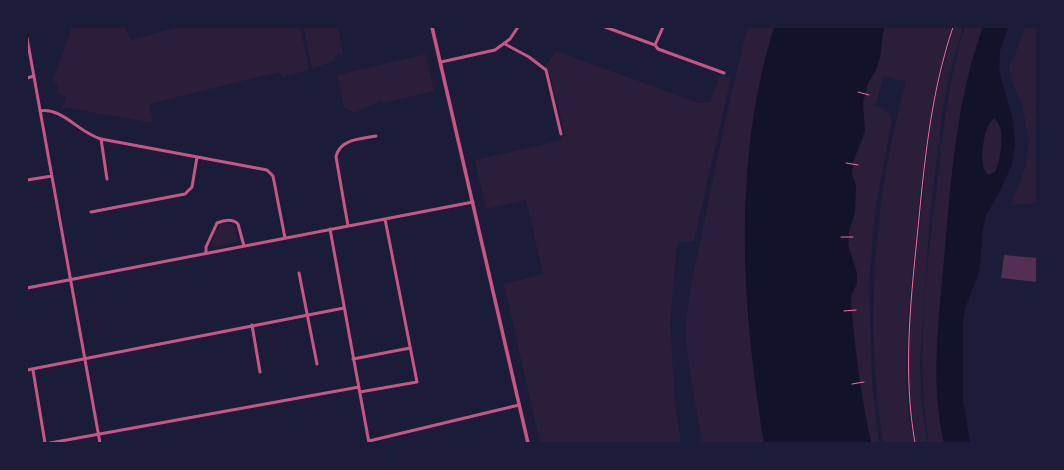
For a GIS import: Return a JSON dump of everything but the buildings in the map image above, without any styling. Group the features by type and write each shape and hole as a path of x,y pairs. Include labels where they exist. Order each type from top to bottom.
{"street":[{"path":"432,27 528,443"},
{"path":"441,62 495,50 504,44 518,27"},
{"path":"605,27 655,46 658,49 724,73"},
{"path":"655,46 663,27"},
{"path":"27,38 100,443"},
{"path":"504,44 529,57 546,70 561,134"},
{"path":"27,78 34,76"},
{"path":"40,111 56,111 82,131 100,139 267,170 273,176 285,238"},
{"path":"348,226 336,157 337,153 346,142 376,136"},
{"path":"100,139 107,179"},
{"path":"91,212 185,194 192,187 197,157"},
{"path":"27,180 52,176"},
{"path":"27,288 473,202"},
{"path":"360,392 417,382 385,219"},
{"path":"206,253 206,248 217,223 222,221 232,220 238,224 244,246"},
{"path":"330,229 369,442 519,405"},
{"path":"299,273 317,364"},
{"path":"27,370 344,308"},
{"path":"252,325 260,372"},
{"path":"354,359 410,348"},
{"path":"33,370 45,443"},
{"path":"50,443 358,387"}],"path":[{"path":"915,443 907,377 914,268 932,108 953,27"},
{"path":"858,92 869,95"},
{"path":"846,163 858,165"},
{"path":"841,237 853,237"},
{"path":"844,311 856,310"},
{"path":"852,384 864,382"}],"shaded area":[{"path":"72,27 124,27 131,40 178,27 300,27 309,70 283,77 279,72 149,104 153,123 63,107 66,97 57,93 59,86 52,82"},
{"path":"304,27 338,27 343,54 342,56 340,53 334,56 334,61 312,69"},
{"path":"748,27 774,27 761,79 752,131 747,182 745,234 746,286 750,338 764,443 702,443 687,349 687,310 724,127"},
{"path":"774,27 885,27 880,57 876,70 868,83 863,103 865,130 853,162 852,174 856,187 855,211 849,232 848,245 857,273 857,284 851,295 851,302 854,338 864,408 871,443 764,443 750,338 746,286 745,234 747,182 752,131 761,79"},
{"path":"885,27 952,27 944,52 928,129 921,180 910,288 906,345 906,383 913,443 883,443 877,397 874,352 874,307 875,261 879,216 886,171 906,82 884,76 875,106 884,109 892,119 875,212 869,283 872,381 879,443 871,443 861,392 854,343 851,302 857,273 848,245 856,187 852,174 853,162 863,139 863,103 868,83 880,57"},
{"path":"954,27 963,27 951,69 942,112 930,216 920,361 921,398 927,443 916,443 908,371 910,314 931,123 937,91"},
{"path":"965,27 983,27 967,82 956,139 940,300 937,348 937,396 944,443 929,443 925,411 922,347 926,283 950,86"},
{"path":"983,27 1008,27 1000,51 999,72 1013,120 1015,143 1012,164 1000,191 986,215 983,229 979,272 965,308 963,321 963,401 970,443 944,443 937,398 938,328 952,171 966,84","holes":["994,118 998,123 1002,136 1001,152 995,172 988,175 985,170 982,155 984,137 990,123"]},
{"path":"1025,27 1037,27 1037,104 1035,105 1037,113 1037,203 1011,205 1026,165 1029,141 1022,104 1012,83 1009,65 1014,57"},
{"path":"556,51 699,103 710,102 719,77 731,77 694,241 677,243 670,323 675,403 681,443 540,443 504,284 543,274 526,200 486,209 475,160 558,141 565,135 550,75 545,67"},
{"path":"426,54 434,91 383,103 380,101 354,113 344,107 337,75"},
{"path":"994,118 1000,129 1002,144 995,172 988,175 985,170 982,155 984,137 990,123"},
{"path":"222,224 231,224 235,229 238,242 212,248 211,245 214,235"}]}
